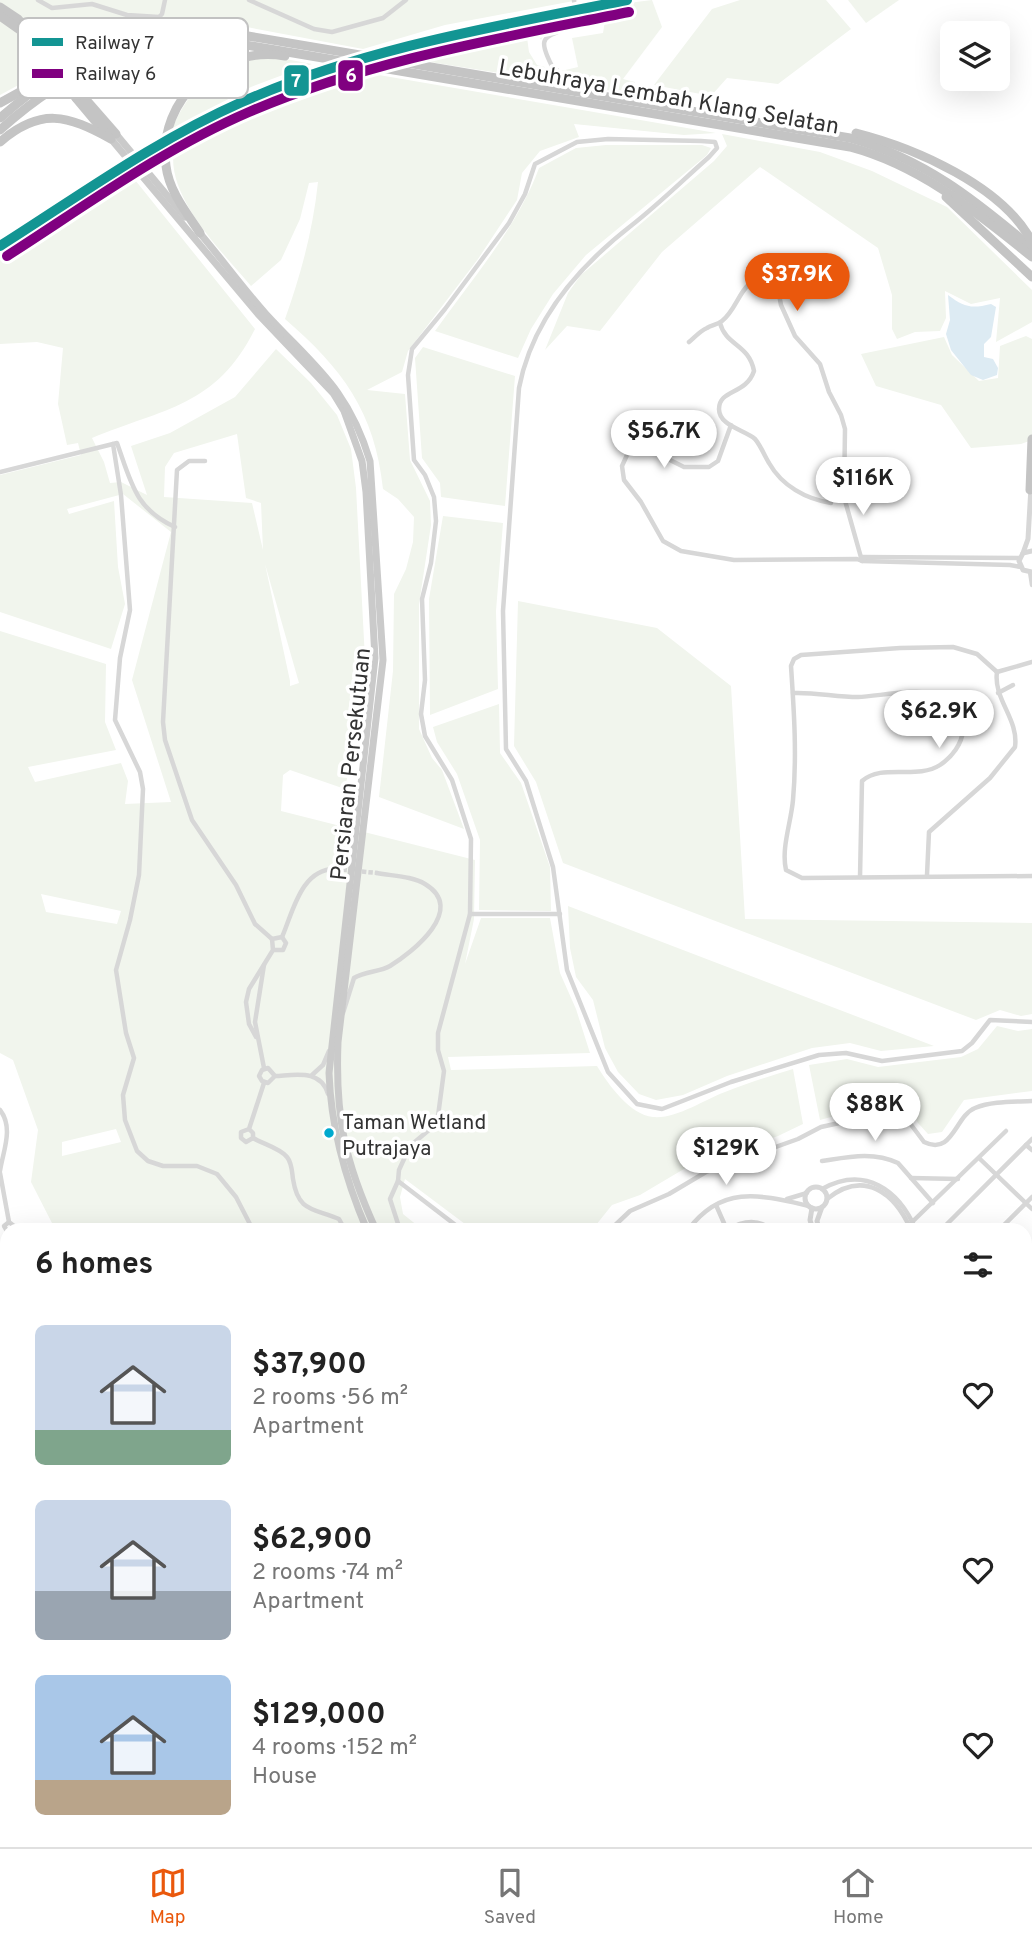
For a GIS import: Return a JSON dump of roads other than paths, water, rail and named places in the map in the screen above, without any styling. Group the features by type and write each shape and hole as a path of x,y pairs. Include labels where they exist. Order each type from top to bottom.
{"highway":[{"path":"0,7 18,19"},
{"path":"0,16 18,29"},
{"name":"Lebuhraya Lembah Klang Selatan","path":"248,36 828,142 890,160 930,181 965,204 1032,257"},
{"path":"248,46 390,70 420,69"},
{"path":"248,56 278,52"},
{"name":"Lebuhraya Lembah Klang Selatan","path":"420,69 529,83 850,138 890,150 929,169 966,193 1032,245"},
{"path":"529,83 551,81 554,70"},
{"path":"554,70 561,85 579,92"},
{"path":"0,103 18,93"},
{"name":"Lebuhraya Lembah Klang Selatan","path":"0,118 23,98"},
{"path":"0,130 41,98"},
{"path":"81,98 113,137"},
{"path":"184,98 169,125 164,153 173,189 200,233"},
{"path":"0,142 17,128 49,118 67,118 113,137"},
{"path":"754,120 788,121 848,131 888,143 948,169 995,200 1020,223 1032,245"},
{"path":"930,181 1032,277"},
{"path":"1030,491 1032,439"}],"main road":[{"name":"Persiaran Persekutuan","path":"113,137 332,393 344,411 357,441 366,492 375,658 331,1046 330,1098 344,1172 368,1223"},
{"name":"Persiaran Persekutuan","path":"146,178 200,233 261,313"},
{"name":"Persiaran Persekutuan","path":"295,350 329,379 349,407 361,430 370,461 373,485 383,660 341,1018 337,1073 342,1138 368,1223"}],"street":[{"path":"38,0 52,8 92,4 127,15 159,17 165,0"},
{"path":"249,0 314,29 332,32 383,18 405,0"},
{"path":"554,70 543,50 544,42 548,35 576,21 574,0"},
{"path":"398,1223 390,1199 398,1181 399,1170 410,1146 429,1130 438,1116 444,1071 438,1050 438,1033 470,914 469,831 452,780 425,736 421,714 425,680 422,599 431,563 436,521 434,497 414,460 408,375 412,349 446,309 509,223 535,164 577,142 608,139 715,142 717,148 589,261 559,297 524,364 519,388 503,611 507,687 506,749 518,764 530,792 553,867 567,971 588,1018 600,1056 624,1092 645,1107 672,1107 731,1082 819,1055 846,1053 882,1061 962,1051 990,1020 1032,1022"},
{"path":"689,342 704,329 720,323 728,316 749,283 755,279 768,278 777,284 787,321 795,335 820,364 829,392 841,415 845,429 844,497 860,559"},
{"path":"720,323 724,335 746,351 753,367 752,376 746,386 727,395 720,402 720,415 758,442 770,465 784,482 810,498 831,503"},
{"path":"731,425 718,461 709,467 684,467 646,448 636,449 627,455 622,466 624,480 641,502 663,541 681,551 734,560 1021,555 1032,549 1028,539"},
{"path":"0,472 117,443 134,490 144,507 157,519 175,527"},
{"path":"113,444 121,495 130,610 120,658 115,720 140,772 143,789 139,875 116,970 126,1033 134,1058 123,1095 125,1120 137,1151 148,1160 163,1166 197,1166 217,1174 236,1197 249,1223"},
{"path":"205,461 189,461 177,470 163,722 165,740 191,820 236,885 255,924 272,939 273,950 249,989 246,1002 248,1024 256,1037"},
{"path":"1021,567 1021,555 1028,539 1030,491"},
{"path":"860,559 1010,565 1021,567 1031,575 1032,585"},
{"path":"996,672 977,654 953,647 801,655 794,659 791,666 796,743 793,799 784,859 786,870 802,878 1032,876"},
{"path":"996,672 1032,662"},
{"path":"927,875 929,832 990,778 1015,747 1014,727 998,694 996,672"},
{"path":"998,694 1013,685"},
{"path":"793,693 817,692 858,697 942,693 955,702 962,715 963,731 958,745 941,764 932,769 911,773 871,775 862,781 860,877"},
{"path":"273,950 280,951 285,947 282,937 307,883 323,870 337,869"},
{"path":"341,1018 354,978 388,967 433,931 438,920 439,908 435,894 423,882 377,873"},
{"path":"470,914 560,914"},
{"path":"272,939 282,937"},
{"path":"264,1083 259,1076 264,1068 256,1037 255,1010 265,961"},
{"path":"312,1075 323,1065 331,1046"},
{"path":"264,1068 271,1069 275,1076"},
{"path":"275,1076 312,1075 324,1084 330,1098"},
{"path":"264,1083 271,1082 275,1076"},
{"path":"249,1129 264,1083"},
{"path":"617,1223 630,1211 669,1194 705,1172 798,1139 821,1127 876,1115 900,1116 909,1122 924,1142 937,1144 952,1136 965,1115 977,1107 1032,1101"},
{"path":"0,1110 6,1121 7,1132 0,1172 10,1223"},
{"path":"249,1129 253,1138"},
{"path":"249,1129 243,1130 241,1138 249,1142 253,1138"},
{"path":"916,1223 1006,1131"},
{"path":"253,1138 286,1156 301,1203 339,1219 341,1223"},
{"path":"949,1223 1032,1139"},
{"path":"1026,1145 1032,1150"},
{"path":"822,1161 874,1156 898,1163 933,1203"},
{"path":"980,1159 1032,1209"},
{"path":"910,1178 958,1179"},
{"path":"398,1181 454,1223"},
{"path":"783,1199 807,1193 815,1188 822,1189 850,1181 878,1184 899,1199 910,1223"},
{"path":"817,1223 827,1199 848,1186 875,1188 896,1203 909,1223"},
{"path":"822,1189 827,1199"},
{"path":"807,1193 811,1223"},
{"path":"696,1223 716,1205 737,1196 752,1194 810,1207 822,1207"},
{"path":"1006,1223 1032,1197"},
{"path":"716,1205 724,1223"}],"tunnel":[{"path":"336,869 377,873"}],"rail line":[{"name":"7","path":"0,246 179,134 242,102 288,83 432,40 627,0"},
{"name":"6","path":"7,256 125,179 186,143 249,112 341,78 389,64 484,41 629,12"}],"place":[{"name":"Taman Wetland Putrajaya","path":"329,1133"}]}
